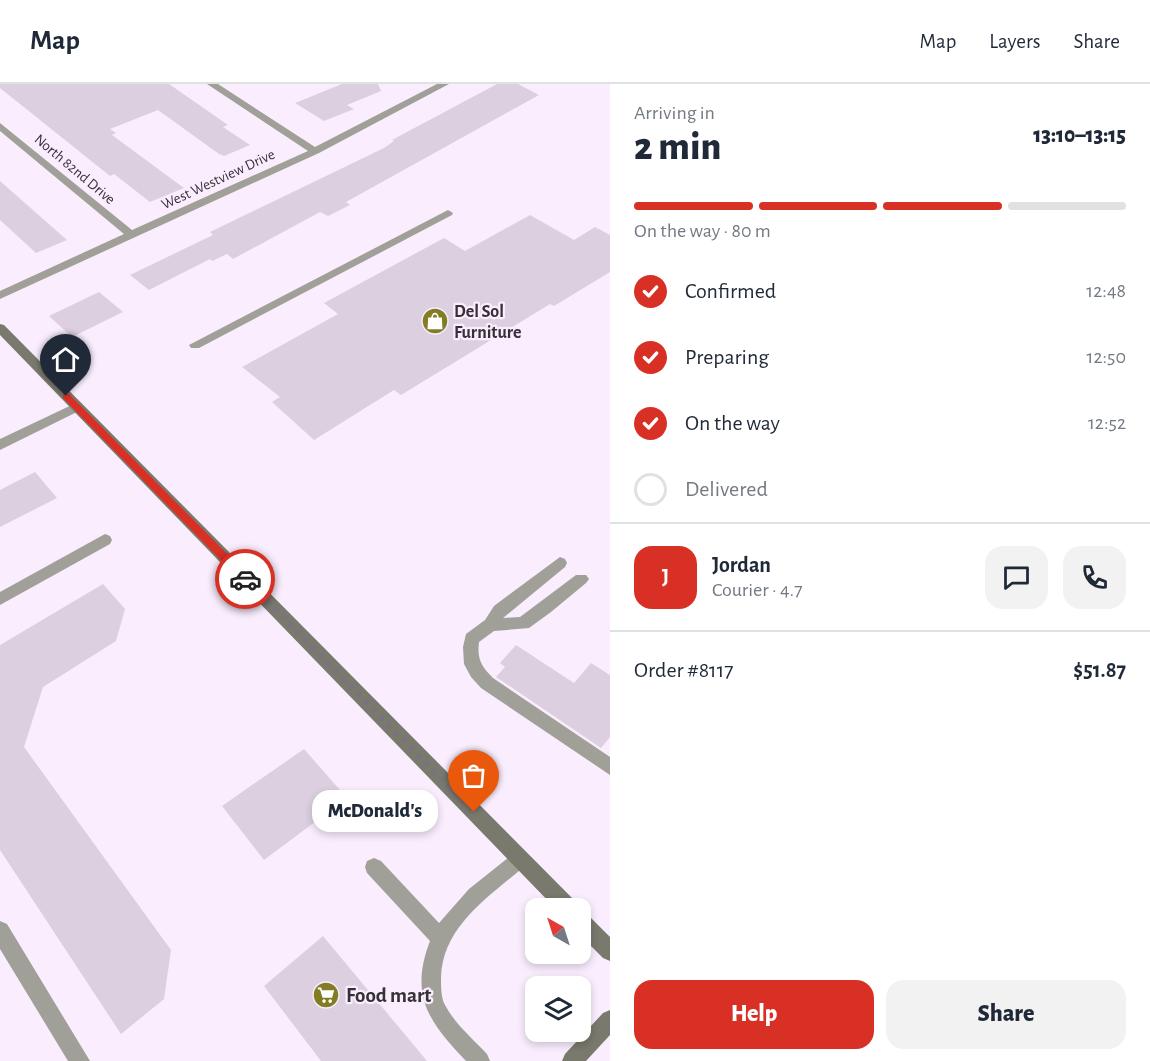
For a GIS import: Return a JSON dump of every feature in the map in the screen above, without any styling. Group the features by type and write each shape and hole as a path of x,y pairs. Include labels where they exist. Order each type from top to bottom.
{"main road":[{"path":"0,327 558,898"},
{"path":"591,932 610,951"},
{"path":"572,1061 610,1020"}],"street":[{"path":"212,84 315,151"},
{"name":"West Westview Drive","path":"0,295 315,151 444,84"},
{"name":"North 82nd Drive","path":"0,126 131,235"},
{"path":"195,345 448,213"},
{"path":"0,445 76,407"},
{"path":"0,599 105,540"},
{"path":"560,563 500,610 491,625 472,639 469,659 476,672 487,683 610,767"},
{"path":"491,625 523,623 546,608 581,579"},
{"path":"480,1061 436,1010 431,993 432,964 439,937 451,920 520,859"},
{"path":"374,867 439,937"},
{"path":"0,932 80,1061"}],"building":[{"path":"0,84 169,84 228,125 223,127 250,145 224,156 158,110 110,129 116,133 112,135 184,188 150,202 114,174 110,176 0,88"},
{"path":"342,84 378,84 381,91 347,105 354,109 324,121 295,103"},
{"path":"497,84 518,84 539,95 346,202 350,205 328,216 320,212 233,259 227,254 212,261 210,259 149,290 130,275 213,235 210,232 384,148 394,141 392,140"},
{"path":"0,181 67,240 36,253 0,220"},
{"path":"530,215 574,240 595,227 610,235 610,272 554,306 550,304 401,395 394,390 314,440 272,402 280,397 242,367 338,314 324,303 444,238 465,251"},
{"path":"99,292 123,312 72,337 49,316"},
{"path":"35,472 57,498 0,527 0,490"},
{"path":"103,584 125,609 116,641 43,687 24,747 171,950 164,999 121,1034 0,850 0,645"},
{"path":"516,645 574,683 591,663 610,675 610,737 601,748 496,677 505,667 500,663"},
{"path":"304,749 347,798 264,860 222,806"},
{"path":"323,936 427,1061 321,1061 264,986"}],"way so far":[{"path":"245,579 474,812"}],"place":[{"name":"Del Sol Furniture","path":"435,321"},
{"name":"McDonald's","path":"474,812"},
{"name":"Food mart","path":"326,995"}],"route":[{"path":"66,396 245,579"}]}
